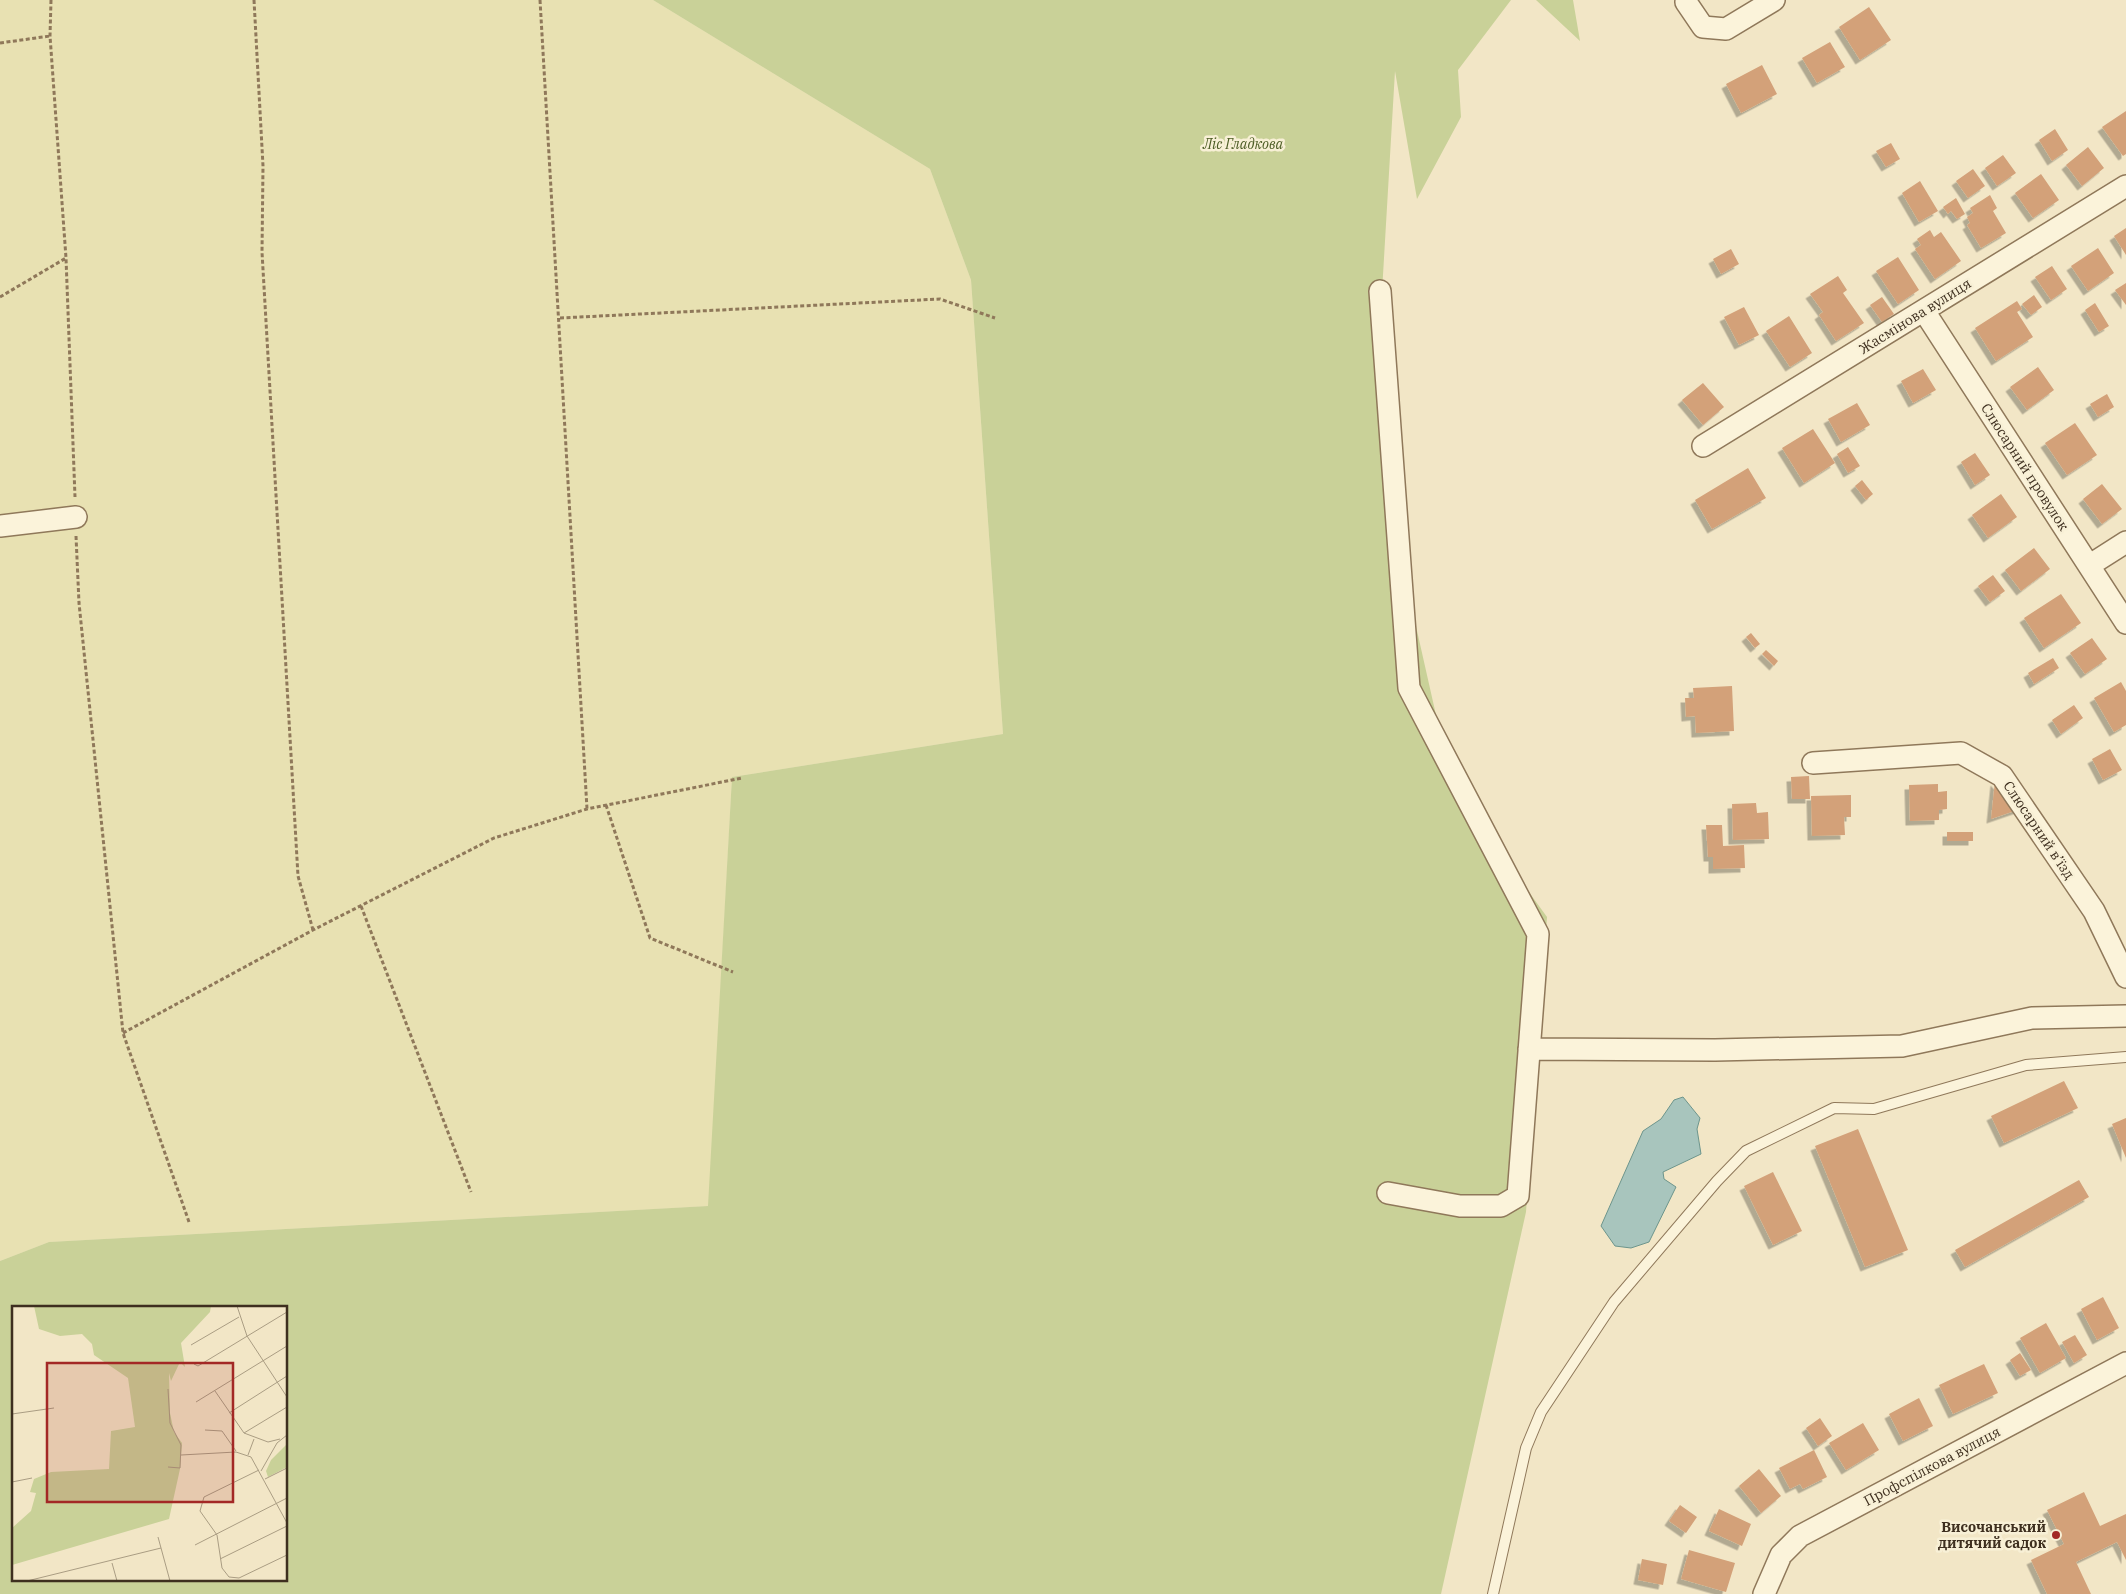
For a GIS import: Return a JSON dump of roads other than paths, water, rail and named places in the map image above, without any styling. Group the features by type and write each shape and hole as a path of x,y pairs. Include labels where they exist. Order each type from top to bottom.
{"street":[{"path":"1686,2 1703,27 1726,29 1774,0"},
{"name":"Жасмінова вулиця","path":"1703,446 2126,186"},
{"path":"1380,291 1409,688 1538,934 1518,1196 1501,1206 1460,1206 1388,1193"},
{"name":"Слюсарний провулок","path":"1924,311 2126,623"},
{"path":"0,526 76,517"},
{"path":"2090,565 2126,542"},
{"name":"Слюсарний в’їзд","path":"1813,763 1960,753 2002,776 2094,912 2126,977"},
{"path":"1529,1048 1715,1050 1902,1046 2032,1018 2126,1016"},
{"name":"Профспілкова вулиця","path":"1764,1594 1780,1555 1800,1536 2126,1363"}],"lane":[{"path":"1493,1594 1526,1448 1541,1412 1614,1302 1717,1181 1746,1151 1834,1108 1874,1109 2026,1065 2126,1057"}],"water":[{"path":"1683,1097 1700,1118 1697,1129 1701,1154 1663,1172 1664,1179 1676,1187 1649,1242 1631,1248 1615,1246 1601,1226 1643,1131 1661,1119 1674,1100"}],"place":[{"name":"Височанський дитячий садок","path":"2056,1535"}],"park label":[{"name":"Ліс Гладкова","path":"1243,144"}]}
